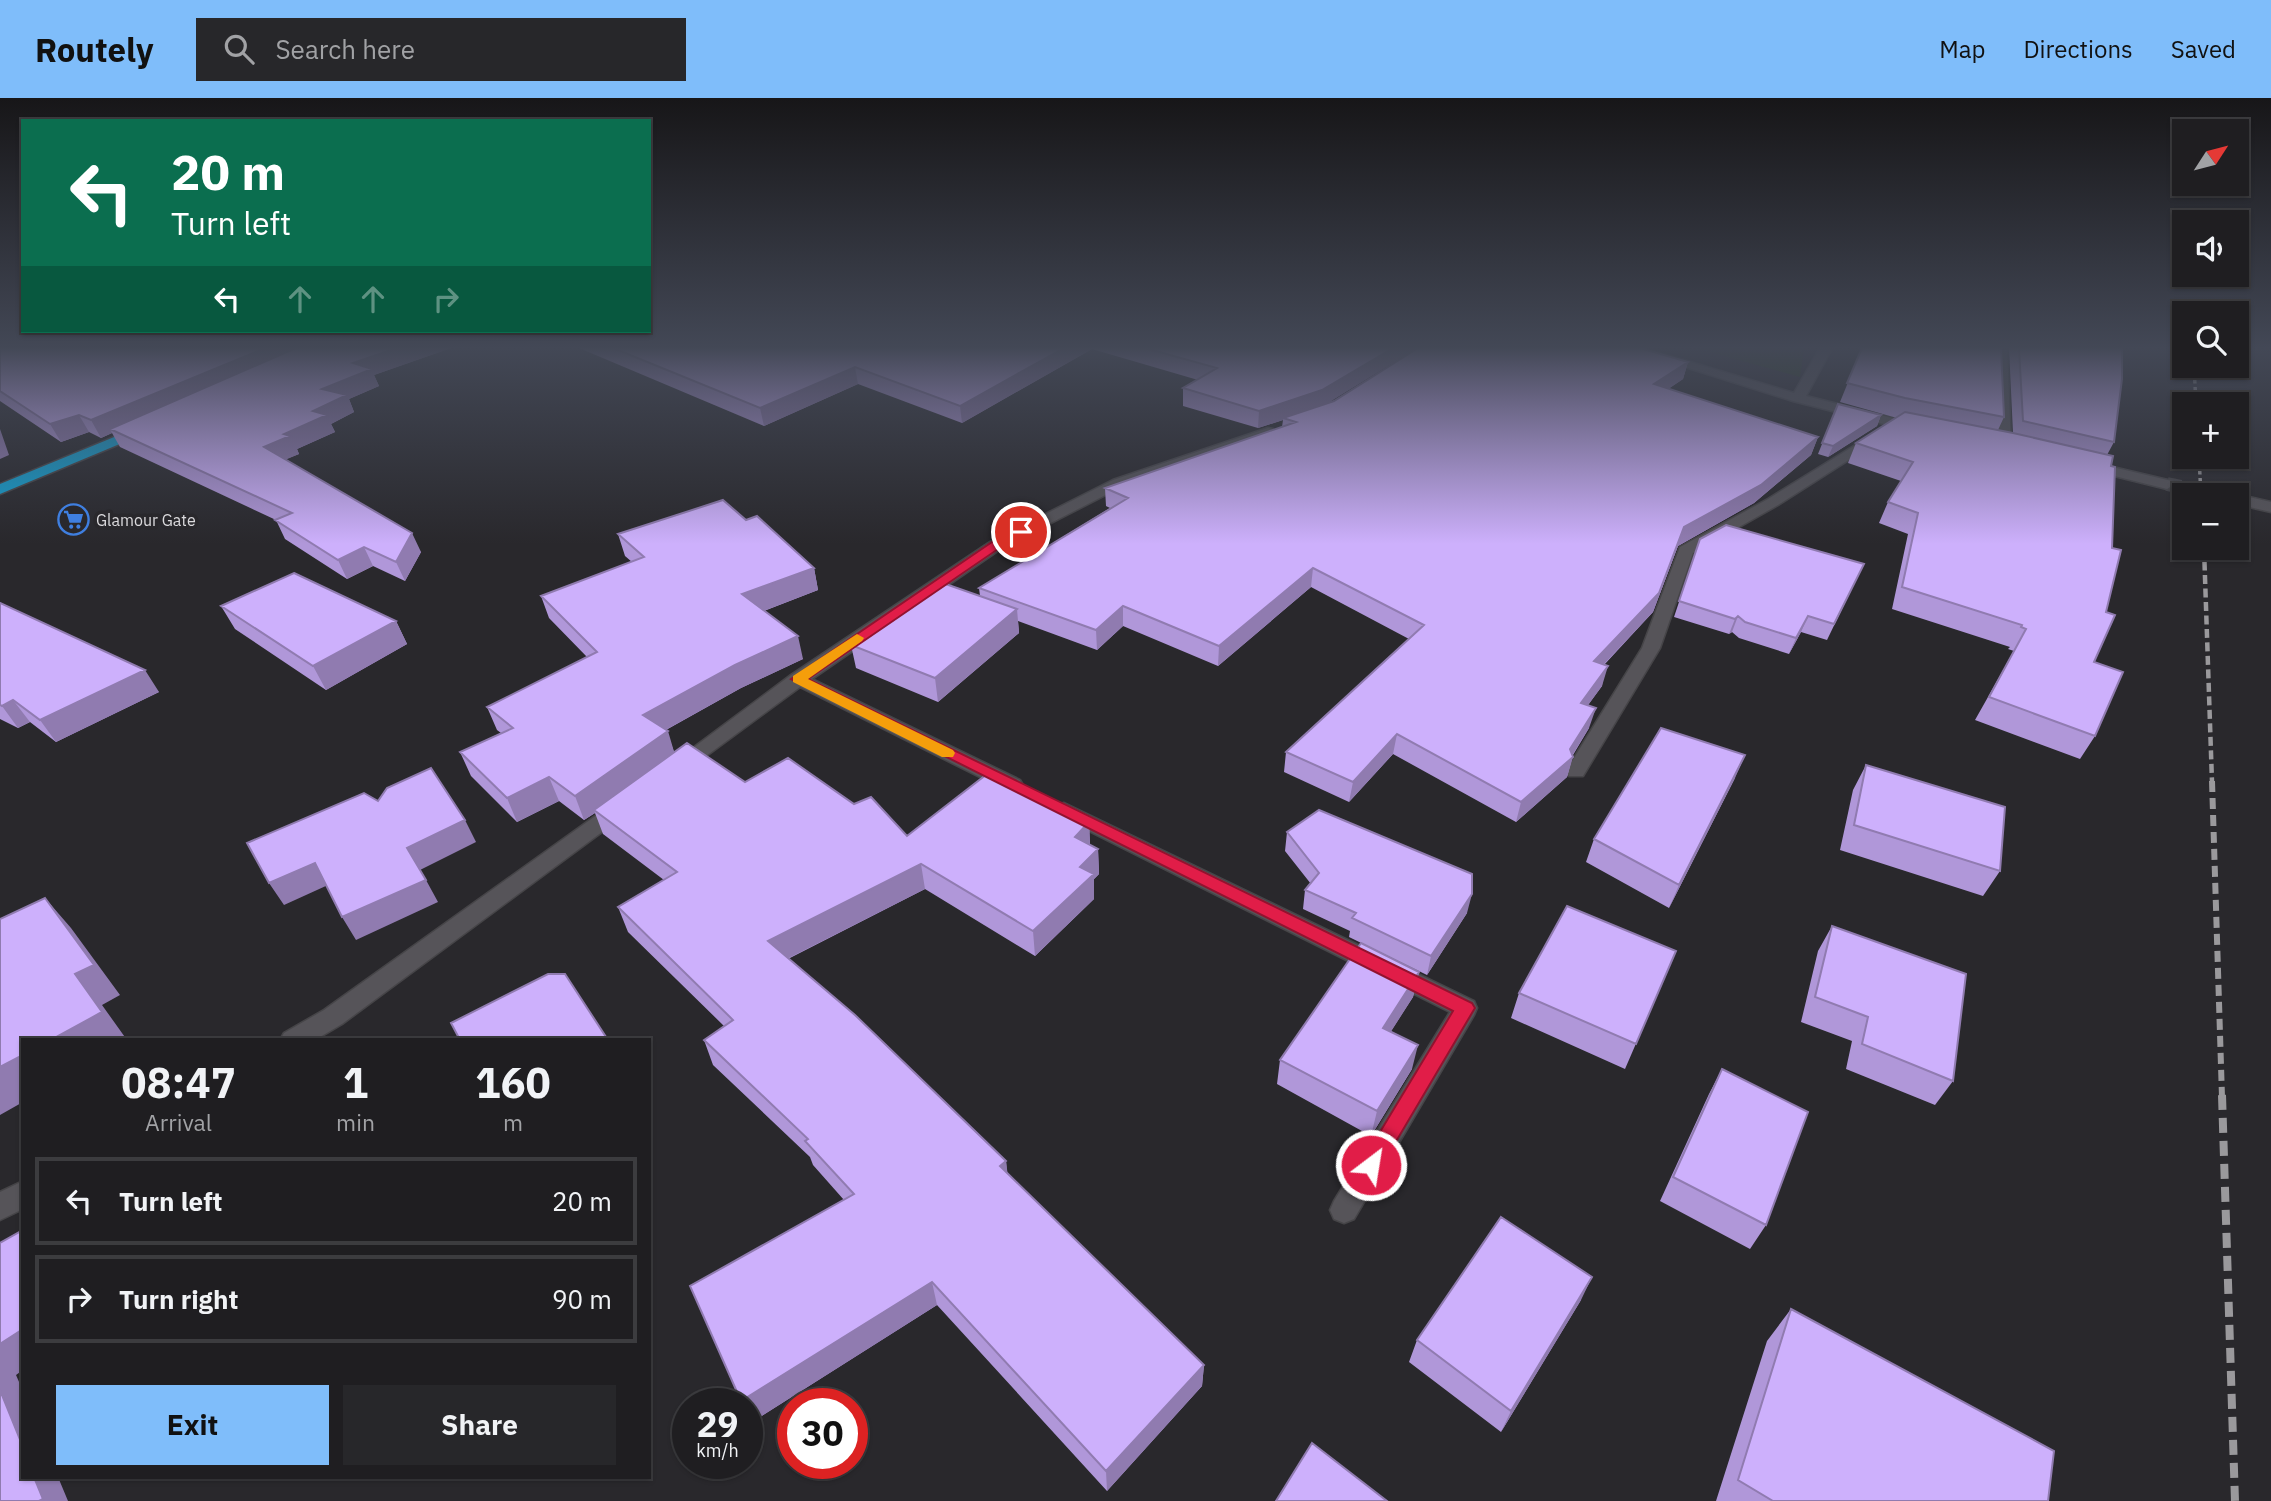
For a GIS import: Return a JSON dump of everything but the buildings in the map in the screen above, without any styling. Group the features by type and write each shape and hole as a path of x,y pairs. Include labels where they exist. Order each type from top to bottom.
{"highway":[{"path":"0,489 151,426"}],"street":[{"path":"1855,413 1931,431"},
{"path":"2004,413 2005,446"},
{"path":"1576,771 1651,648 1686,550 1773,502 1894,424"},
{"path":"665,776 798,679 996,545 1118,483 1288,426"},
{"path":"2072,462 2167,484"},
{"path":"2249,502 2271,507"},
{"path":"798,679 1465,1008 1344,1210"},
{"path":"296,1038 333,1017 632,800"},
{"path":"0,1207 21,1195"}],"tunnel":[{"path":"2167,484 2172,485"}],"railway":[{"path":"2200,469 2200,483"},
{"path":"2204,560 2212,782"},
{"path":"2212,781 2222,1097"},
{"path":"2222,1095 2235,1501"}],"slow traffic":[{"path":"857,638 798,679 948,753"}],"place":[{"name":"Glamour Gate","path":"73,520"}],"route":[{"path":"1021,532 996,545 798,679 1465,1008 1371,1165"}]}
